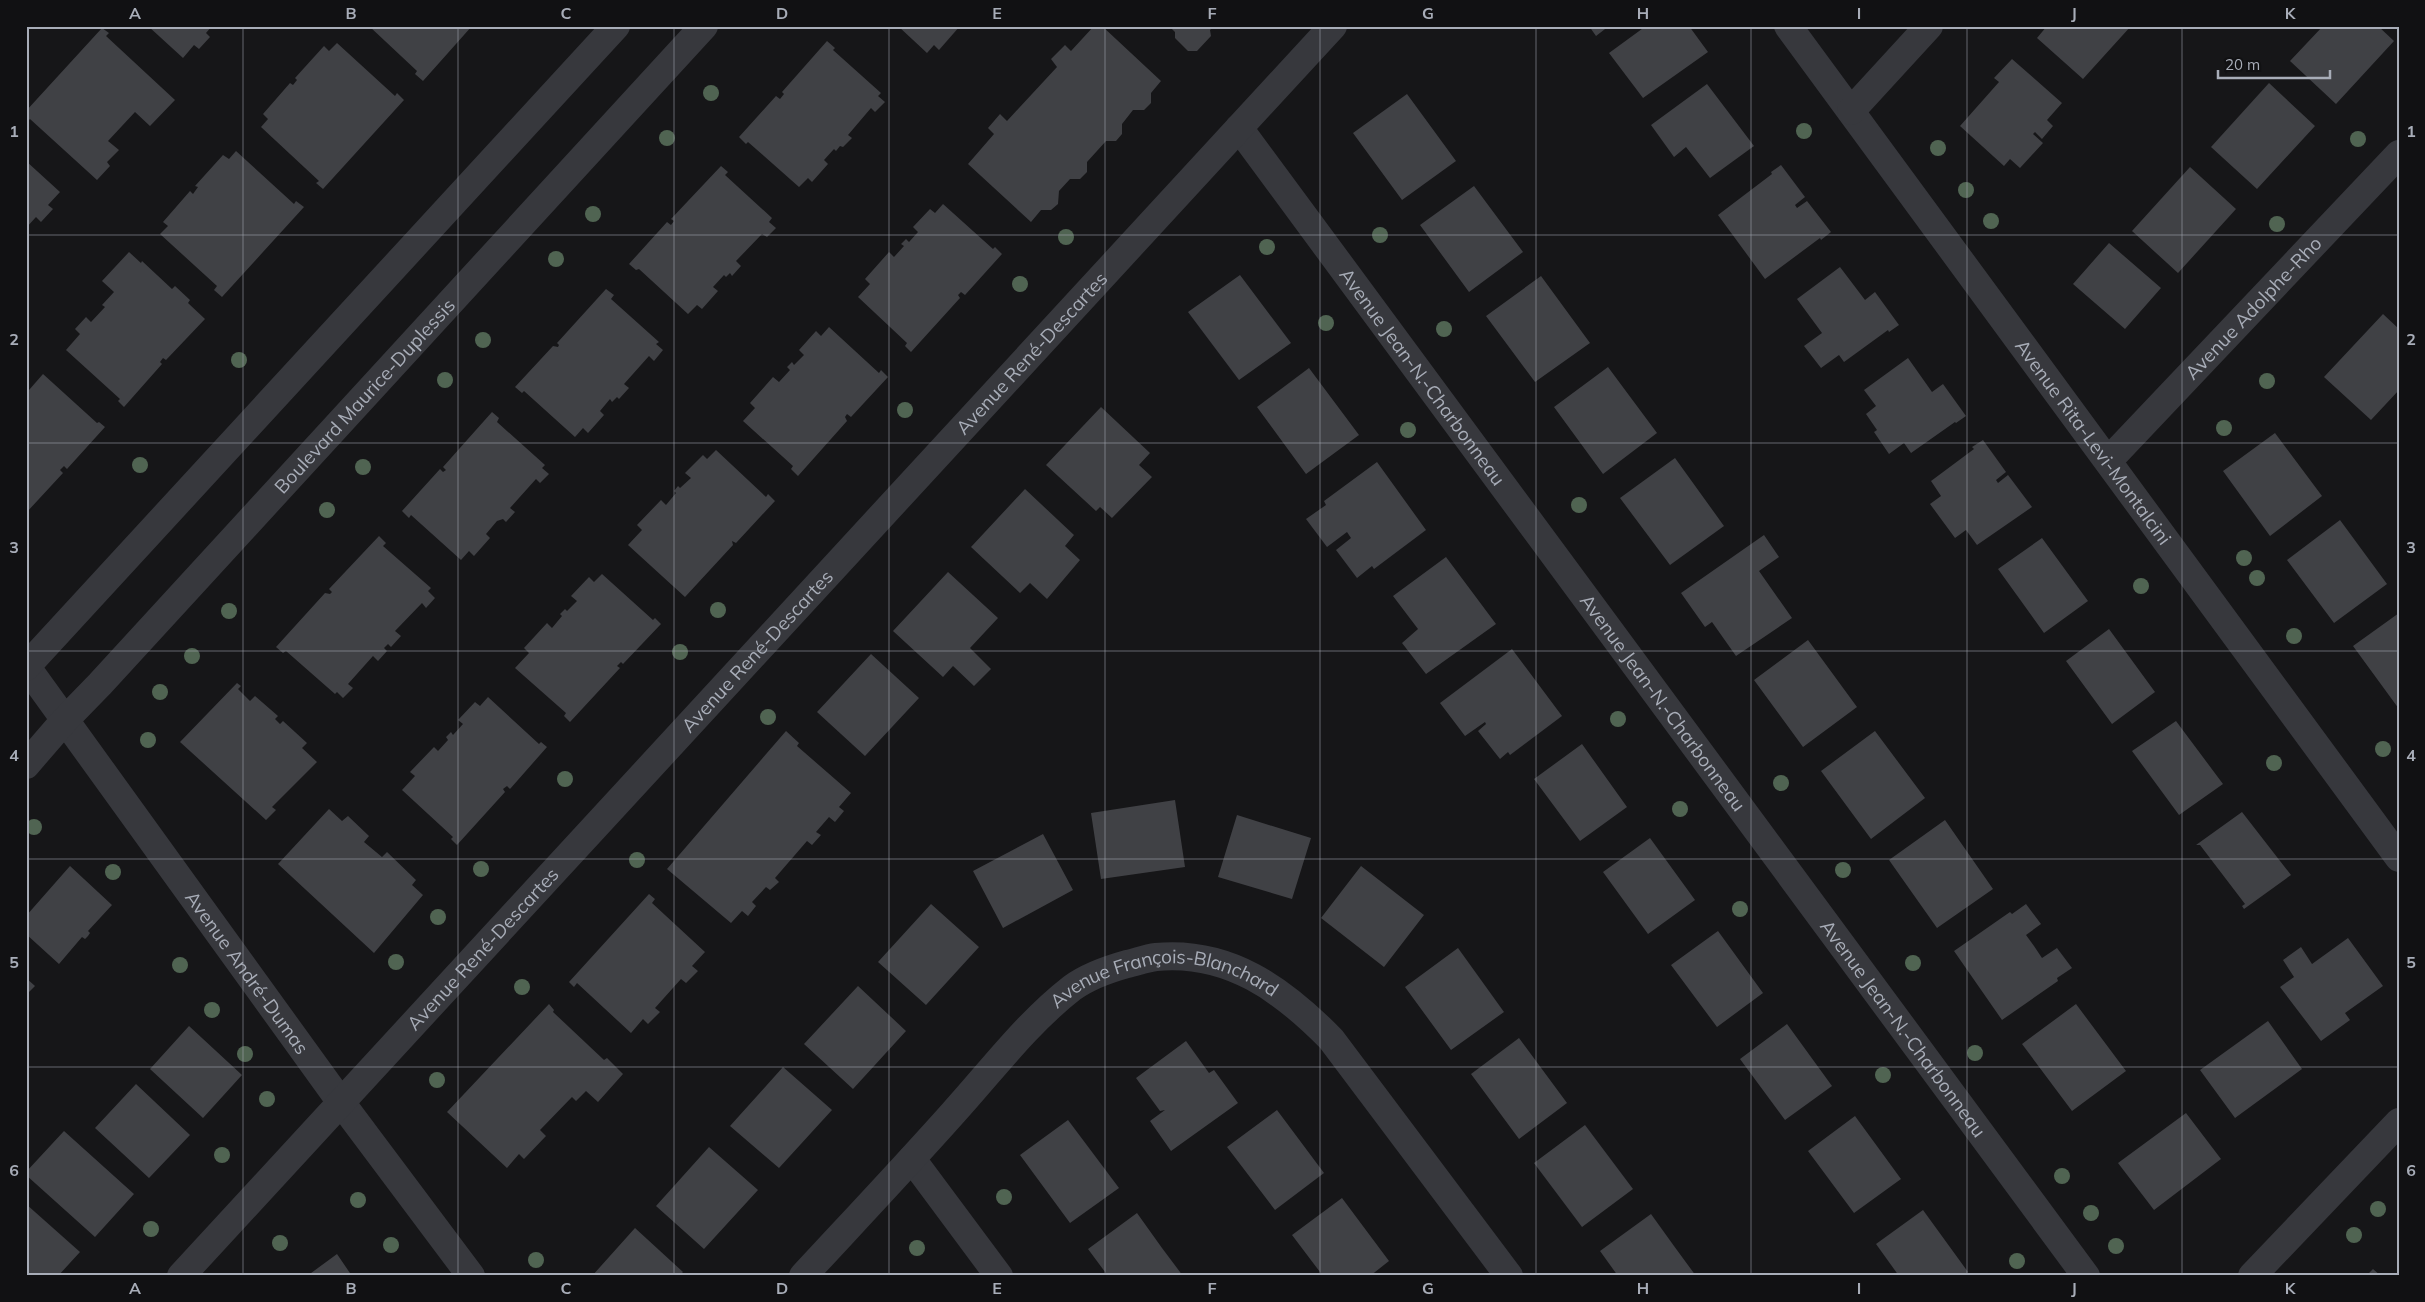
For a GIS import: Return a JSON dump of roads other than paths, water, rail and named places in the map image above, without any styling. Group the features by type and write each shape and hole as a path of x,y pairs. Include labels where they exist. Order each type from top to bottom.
{"street":[{"path":"26,667 616,26"},
{"name":"Boulevard Maurice-Duplessis","path":"26,766 64,721 704,26"},
{"name":"Avenue René-Descartes","path":"181,1276 340,1101 1333,26"},
{"name":"Avenue Rita-Levi-Montalcini","path":"1788,26 2399,858"},
{"path":"1851,111 1929,26"},
{"name":"Avenue Jean-N.-Charbonneau","path":"1238,128 2086,1276"},
{"name":"Avenue Adolphe-Rho","path":"2108,461 2399,154"},
{"name":"Avenue André-Dumas","path":"26,667 340,1101 471,1276"},
{"name":"Avenue François-Blanchard","path":"803,1276 912,1159 1032,1025 1073,987 1110,969 1156,957 1205,958 1244,971 1277,992 1307,1015 1331,1039 1509,1276"},
{"path":"2252,1276 2399,1122"},
{"path":"912,1159 999,1276"}]}
